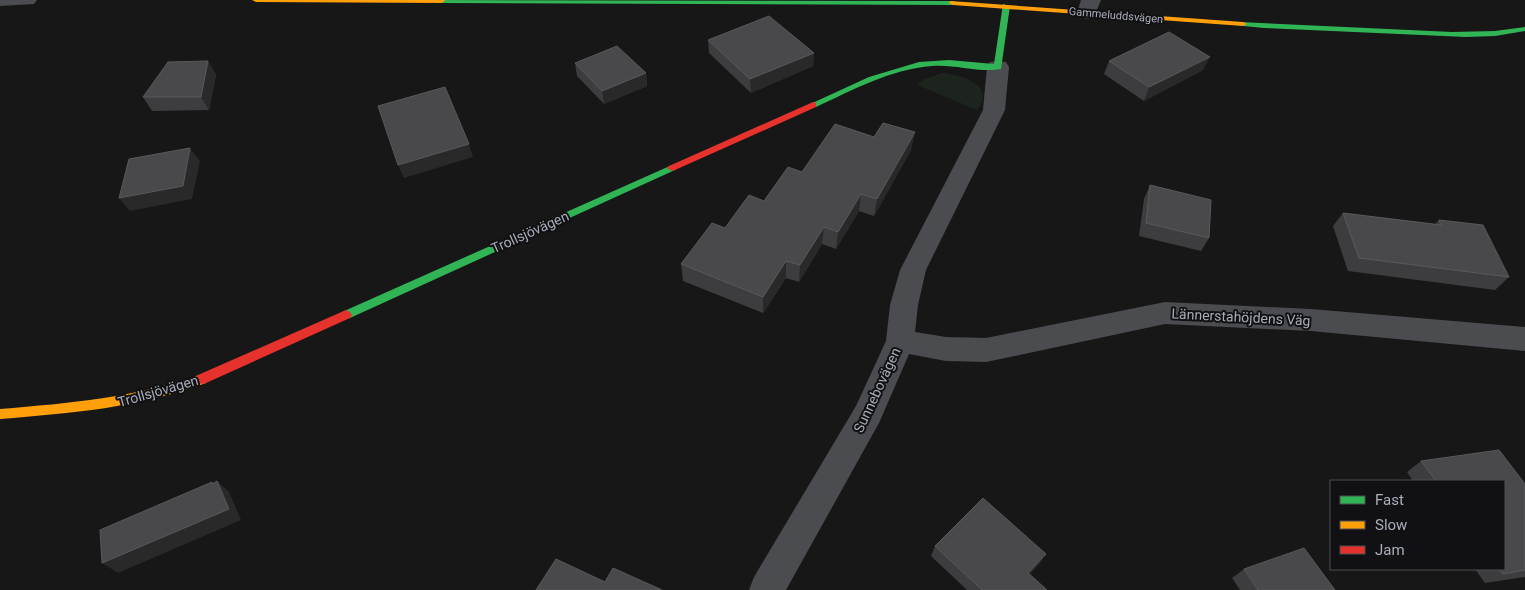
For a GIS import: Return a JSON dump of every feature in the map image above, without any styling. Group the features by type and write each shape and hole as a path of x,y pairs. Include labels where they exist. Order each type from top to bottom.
{"street":[{"path":"0,0 27,0"},
{"name":"Gammeluddsvägen","path":"256,0 877,2 1006,6 1089,6 1225,24 1425,34 1498,35 1525,29"},
{"path":"998,67 1006,6"},
{"name":"Trollsjövägen","path":"0,414 109,405 160,393 200,380 856,86 912,66 932,62 998,67"},
{"name":"Sunnebovägen","path":"767,590 868,414 900,341 904,305 913,270 994,110 998,67"},
{"name":"Lännerstahöjdens Väg","path":"900,341 946,349 986,350 1165,313 1311,320 1525,339"}],"shaded area":[{"path":"942,73 967,79 974,82 980,88 983,94 982,101 977,110 917,85 925,79"}],"building":[{"path":"769,16 814,53 750,79 708,40"},
{"path":"1169,32 1210,57 1149,87 1109,61"},
{"path":"617,46 646,73 602,91 575,63"},
{"path":"208,61 201,97 143,97 168,62"},
{"path":"445,87 469,144 398,165 378,106"},
{"path":"883,123 915,132 877,199 861,194 838,232 824,227 800,265 786,261 763,297 681,264 712,223 725,228 749,195 764,201 788,167 802,172 835,124 874,137"},
{"path":"190,148 183,186 119,198 129,159"},
{"path":"1150,185 1211,200 1209,238 1146,223"},
{"path":"1343,213 1441,225 1439,220 1483,225 1509,277 1359,258"},
{"path":"1499,450 1525,484 1525,570 1503,574 1500,570 1505,570 1505,480 1435,480 1421,461"},
{"path":"217,481 229,509 102,563 100,530"},
{"path":"983,498 1046,554 1028,573 1047,590 982,590 935,546"},
{"path":"1304,548 1335,590 1258,590 1244,569"},
{"path":"556,559 605,582 613,568 662,590 536,590"}],"traffic: fast":[{"path":"441,1 953,3"},
{"path":"813,105 872,79 904,68 933,63 998,67 1006,6"},
{"path":"1243,24 1452,35 1495,34 1525,29"},
{"path":"346,315 672,168"}],"traffic: slow":[{"path":"256,0 441,1"},
{"path":"953,3 1243,24"},
{"path":"0,414 128,400 177,388 202,379"}],"traffic: jam":[{"path":"672,168 813,105"},
{"path":"202,379 346,315"}]}
